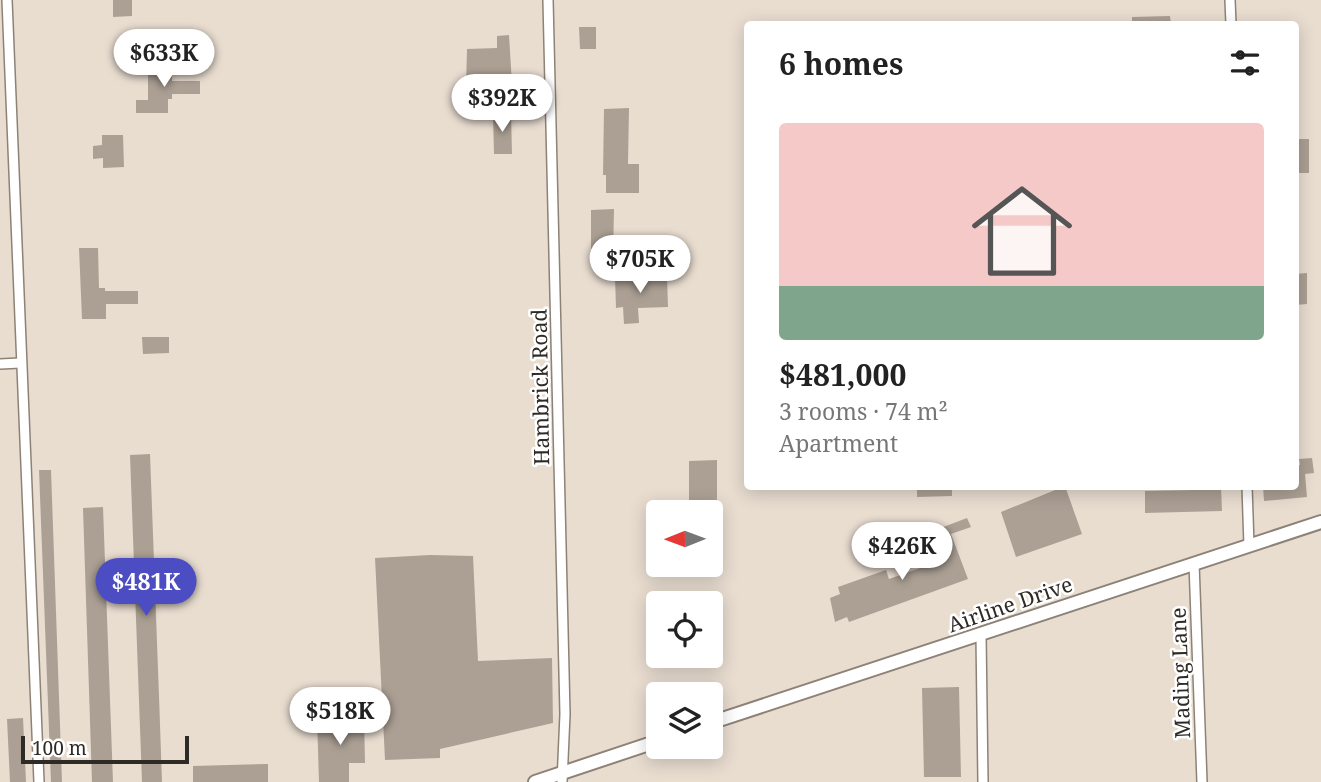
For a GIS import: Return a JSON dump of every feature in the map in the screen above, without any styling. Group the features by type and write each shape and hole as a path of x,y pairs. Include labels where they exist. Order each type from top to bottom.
{"main road":[{"name":"Airline Drive","path":"723,719 1321,522"},
{"path":"535,782 562,778 646,746"}],"street":[{"path":"7,0 39,782"},
{"name":"Hambrick Road","path":"548,0 565,713 562,778"},
{"path":"1230,0 1231,21"},
{"path":"0,364 20,363"},
{"path":"1247,490 1249,545"},
{"name":"Mading Lane","path":"1194,563 1202,782"},
{"path":"981,635 983,782"}],"building":[{"path":"113,0 132,0 132,16 113,17"},
{"path":"1170,16 1171,21 1132,21 1132,17"},
{"path":"579,27 596,27 596,49 580,49"},
{"path":"509,35 512,84 508,84 508,93 480,94 479,86 466,86 467,49 497,48 497,36"},
{"path":"154,60 172,60 172,81 200,81 200,94 172,94 172,99 168,99 168,113 136,113 136,100 148,100 148,70 153,70"},
{"path":"629,108 628,164 639,164 639,193 606,193 606,175 603,175 604,109"},
{"path":"493,113 511,113 512,154 494,154"},
{"path":"102,135 123,135 124,167 103,168 103,158 93,159 93,146 102,145"},
{"path":"1299,139 1309,139 1309,173 1299,173"},
{"path":"614,209 613,254 591,254 591,210"},
{"path":"79,248 98,248 99,288 105,288 105,291 138,291 138,304 106,304 106,319 82,319"},
{"path":"1307,273 1307,304 1299,305 1299,274"},
{"path":"667,275 668,307 638,308 639,323 624,324 623,307 616,308 615,277"},
{"path":"142,337 169,337 169,353 143,354"},
{"path":"150,454 162,782 142,782 130,455"},
{"path":"1312,458 1314,473 1305,474 1307,497 1264,501 1263,490 1299,490 1299,459"},
{"path":"717,460 717,500 689,500 689,461"},
{"path":"39,470 51,470 62,782 51,782"},
{"path":"917,490 952,490 952,496 917,497"},
{"path":"1055,490 1066,490 1082,534 1016,557 1001,512"},
{"path":"1221,490 1222,511 1145,513 1145,491"},
{"path":"103,507 113,782 92,782 83,508"},
{"path":"967,518 971,527 951,534 968,579 849,622 847,617 835,622 830,598 840,594 838,587 886,570 889,579 920,568 919,563 947,552 938,529"},
{"path":"473,556 478,661 552,658 553,723 440,749 440,758 385,760 375,558"},
{"path":"959,687 961,777 924,777 922,688"},
{"path":"364,717 365,763 349,763 349,782 319,782 317,718"},
{"path":"23,718 26,782 10,782 7,719"},
{"path":"268,764 268,782 193,782 193,766"}]}
